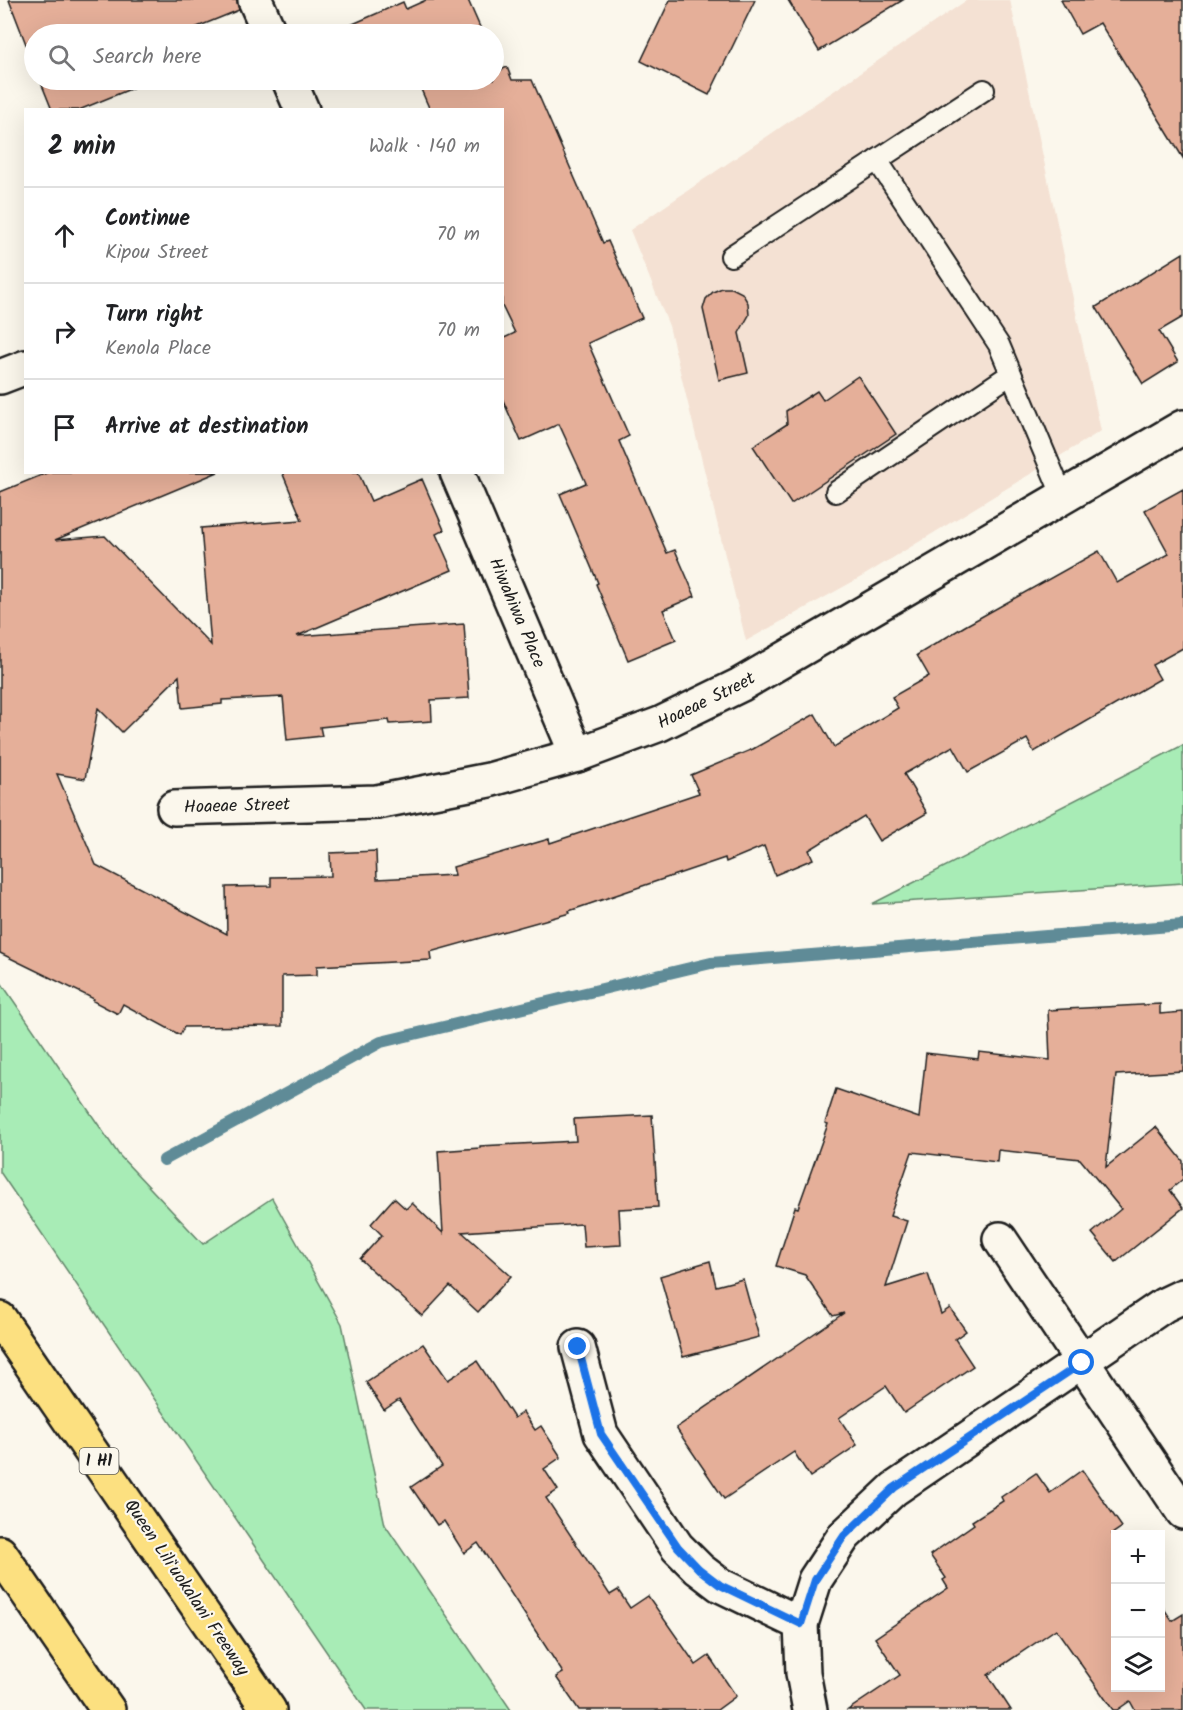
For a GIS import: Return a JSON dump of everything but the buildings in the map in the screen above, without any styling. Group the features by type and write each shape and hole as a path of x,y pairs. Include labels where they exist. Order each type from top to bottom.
{"highway":[{"name":"Queen Liliʻuokalani Freeway","path":"0,1319 269,1710"},
{"path":"0,1553 108,1710"},
{"path":"197,1603 278,1710"}],"street":[{"path":"255,0 266,24"},
{"path":"293,90 301,108"},
{"path":"0,377 24,368"},
{"name":"Hoaeae Street","path":"174,807 377,802 489,780 577,755 660,724 740,685 1183,427"},
{"name":"Hiwahiwa Place","path":"458,474 577,755"},
{"path":"1000,1239 1183,1512"},
{"path":"810,1710 803,1673 801,1624 815,1580 844,1536 894,1488 1082,1363 1164,1305 1183,1296"},
{"path":"578,1347 601,1434 678,1547 699,1569 720,1585 801,1624"}],"lane":[{"path":"731,256 984,90"},
{"path":"877,160 999,345 1063,497"},
{"path":"836,492 1011,374"}],"shaded area":[{"path":"967,0 1010,0 1101,431 863,576 746,641 669,326 630,230"}],"green space":[{"path":"1183,745 1183,883 872,904"},
{"path":"0,981 119,1155 203,1244 272,1198 342,1324 385,1525 511,1710 366,1710 0,1172"}],"waterway":[{"path":"164,1160 381,1042 711,963 1183,925"}],"route":[{"path":"578,1347 601,1434 678,1547 699,1569 720,1585 801,1624 815,1580 844,1536 894,1488 1082,1363"}]}
